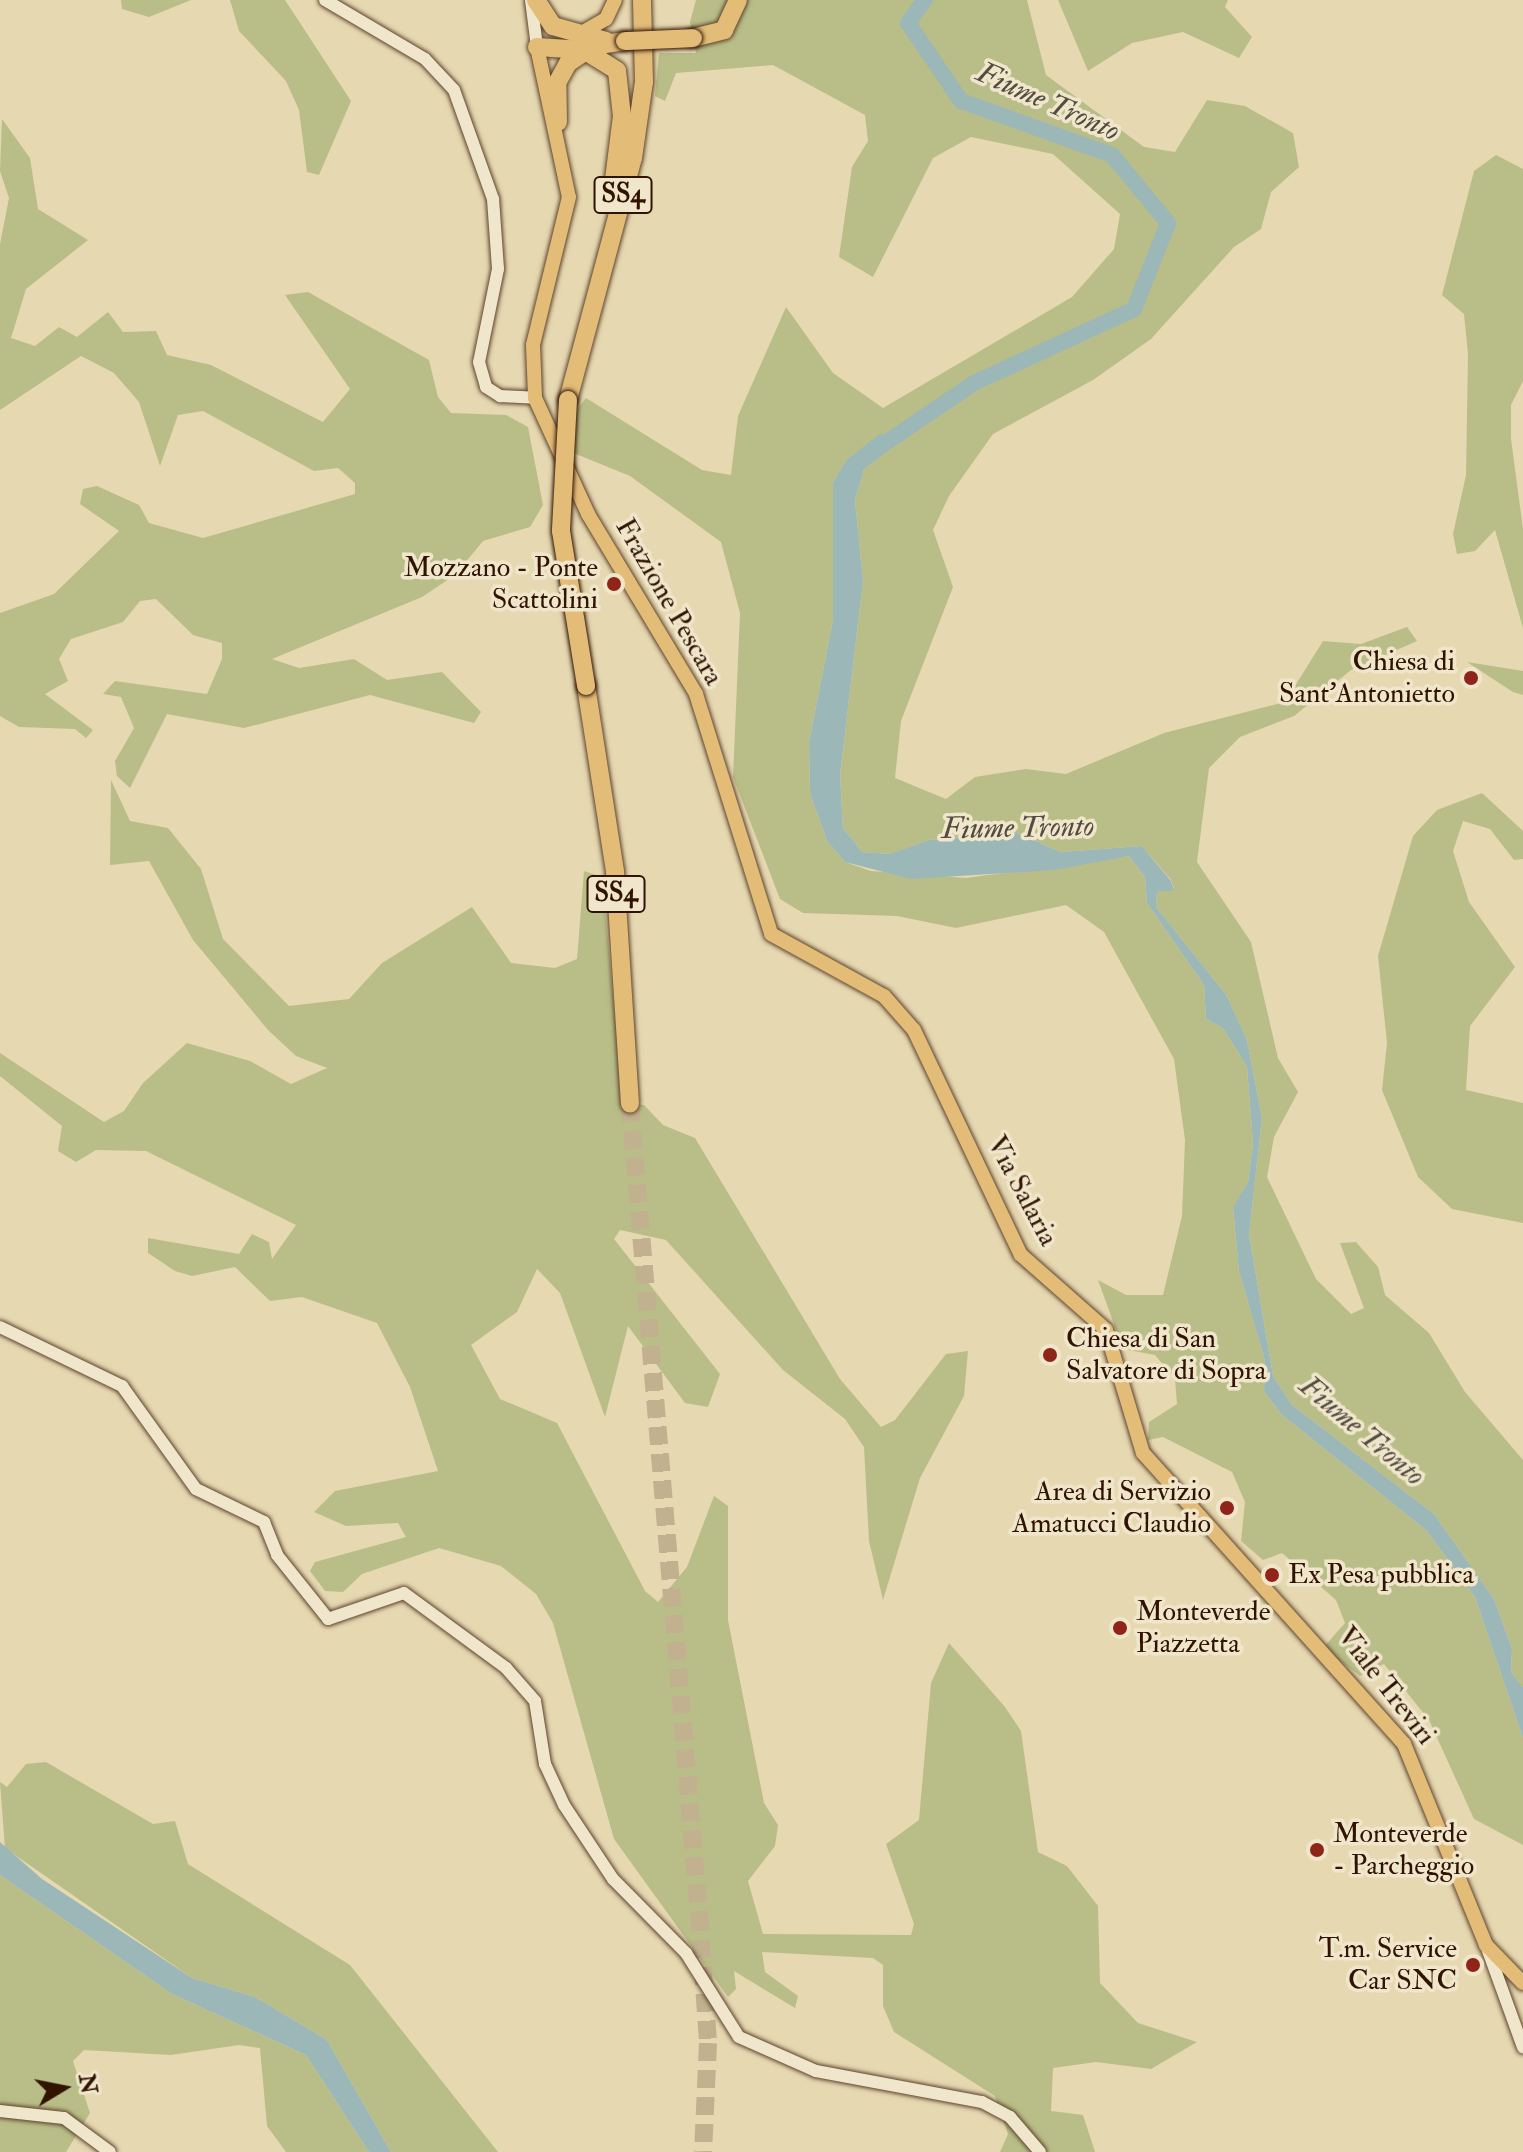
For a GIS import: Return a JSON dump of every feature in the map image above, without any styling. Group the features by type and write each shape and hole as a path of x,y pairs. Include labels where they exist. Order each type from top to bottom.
{"highway":[{"path":"533,0 553,26 610,62 622,100 593,305"},
{"name":"SS4","path":"630,1104 615,872 561,531 568,400 633,158 644,82 642,0"},
{"path":"644,82 651,0"},
{"path":"537,47 581,42 693,38 724,30 738,0"},
{"path":"558,122 561,72 581,42"}],"main road":[{"path":"581,42 606,19 615,0"},
{"name":"Frazione Pescara","path":"537,47 558,122 569,197 535,334 535,398 588,514 696,694 771,934 884,996 914,1030 950,1107"},
{"name":"Via Salaria","path":"950,1107 1021,1255 1106,1330 1143,1453"},
{"name":"Viale Treviri","path":"1143,1453 1404,1744 1486,1945"},
{"path":"1486,1945 1523,1983"}],"street":[{"path":"325,0 425,59 454,90 493,199 498,269 479,362 486,387 500,396 535,398"},
{"path":"533,0 537,47"},
{"path":"0,1327 122,1386 196,1489 264,1522 277,1555 328,1619 404,1593 506,1668 535,1701 545,1764 564,1805 613,1879 686,1953 739,2037 816,2071 982,2102 1010,2117 1040,2152"},
{"name":"Viale Treviri","path":"1486,1945 1523,2047"},
{"path":"0,2111 64,2118 110,2152"}],"green space":[{"path":"121,0 191,0 149,17 122,9"},
{"path":"230,0 285,0 351,101 319,175 307,172 299,110 286,81 239,31"},
{"path":"696,0 1027,0 1046,75 1144,147 1175,152 1207,100 1245,106 1293,133 1299,167 1271,192 1261,229 1234,247 1151,339 1093,380 993,434 949,496 933,530 953,587 901,721 895,778 946,799 975,777 1026,769 1066,774 1164,733 1285,702 1323,641 1361,644 1407,627 1417,641 1351,670 1294,716 1240,737 1209,768 1197,862 1251,942 1278,1058 1298,1092 1274,1137 1267,1177 1316,1279 1351,1314 1364,1308 1340,1243 1356,1242 1378,1267 1385,1295 1429,1333 1465,1392 1523,1460 1523,1687 1511,1672 1512,1649 1494,1599 1434,1514 1292,1405 1273,1376 1249,1234 1262,1118 1247,1040 1227,996 1156,907 1157,892 1174,889 1171,880 1142,846 1061,852 1017,833 929,840 891,854 862,852 843,828 840,775 863,581 855,500 864,469 890,448 881,434 846,460 833,483 833,620 809,742 810,793 827,841 845,862 871,871 966,878 1129,856 1145,877 1147,903 1204,985 1206,1019 1223,1028 1247,1067 1253,1144 1248,1182 1233,1208 1239,1271 1265,1361 1264,1391 1281,1414 1427,1531 1475,1597 1523,1738 1523,1845 1474,1819 1429,1720 1384,1664 1360,1676 1323,1648 1345,1623 1336,1600 1282,1553 1263,1560 1241,1541 1245,1502 1232,1472 1163,1437 1148,1440 1149,1422 1177,1404 1175,1379 1155,1355 1123,1349 1098,1280 1126,1295 1163,1295 1182,1216 1185,1140 1174,1059 1104,932 1066,905 956,928 897,916 803,913 780,899 733,777 740,613 721,542 630,476 571,452 573,415 586,398 702,470 731,475 738,416 786,307 833,373 883,408 1072,297 1114,249 1120,214 1053,154 971,137 933,158 873,277 839,257 852,167 868,141 865,115 773,65 676,73 665,101 655,96 659,53 696,53 690,22"},
{"path":"1058,0 1228,0 1225,7 1252,37 1239,58 1183,32 1132,43 1088,71"},
{"path":"2,119 30,158 38,209 88,240 26,289 11,338 35,346 59,327 77,337 108,312 123,332 156,331 167,355 211,365 323,422 350,389 285,295 308,292 429,360 438,397 451,413 506,415 528,427 543,505 530,527 483,541 455,575 422,597 272,659 299,668 354,659 387,680 442,672 481,712 474,723 370,695 244,728 167,714 130,788 117,776 115,761 134,728 121,697 103,694 115,681 207,694 222,659 222,643 193,635 156,599 140,601 123,622 71,639 59,659 68,681 45,694 93,730 86,738 75,729 19,727 0,716 0,613 54,594 119,531 80,504 83,489 97,486 139,505 149,523 203,538 355,494 355,483 338,468 314,471 203,411 178,415 160,466 139,402 114,373 81,356 0,410 0,244 9,198 0,171"},
{"path":"1496,155 1523,169 1523,381 1511,405 1511,439 1523,529 1523,628 1495,530 1475,551 1457,554 1453,534 1466,475 1468,354 1464,314 1442,295 1474,171"},
{"path":"1467,662 1523,671 1523,695 1513,692"},
{"path":"111,780 130,821 168,828 201,869 223,939 289,1006 349,999 382,963 472,907 511,963 555,968 577,959 584,871 602,877 623,1104 644,1105 663,1125 695,1138 840,1379 881,1427 895,1420 946,1354 968,1351 964,1396 920,1478 883,1600 869,1541 864,1447 845,1419 783,1370 666,1240 620,1230 614,1239 720,1374 708,1407 685,1403 628,1326 605,1417 560,1293 537,1269 517,1312 471,1345 500,1399 557,1423 645,1591 658,1602 687,1567 714,1496 728,1506 728,1620 764,1803 778,1825 775,1846 748,1881 763,1934 911,1935 914,1924 886,1844 919,1820 931,1683 949,1643 1005,1707 1021,1731 1038,1852 1067,1866 1098,1906 1100,1983 1138,2023 1197,2042 1151,2069 1096,2062 1053,2068 1051,2111 1083,2115 1095,2152 1000,2152 1008,2134 995,2096 894,2032 883,2006 883,1965 873,1958 762,1952 765,1972 798,1996 795,2008 734,1971 736,1989 728,1997 614,1839 553,1623 536,1594 501,1566 439,1548 362,1574 343,1592 325,1591 310,1571 315,1562 406,1537 398,1523 346,1526 314,1512 335,1491 438,1471 410,1387 377,1323 302,1297 270,1301 235,1267 192,1276 175,1271 148,1253 148,1238 239,1254 252,1234 269,1242 272,1259 296,1225 146,1151 96,1150 76,1162 58,1151 62,1126 0,1076 0,1053 104,1122 124,1111 143,1083 187,1043 250,1061 291,1084 327,1068 296,1056 268,1030 193,940 149,861 110,865"},
{"path":"1482,793 1523,831 1523,859 1514,860 1490,829 1463,821 1453,851 1469,902 1515,967 1470,1026 1466,1090 1523,1103 1523,1223 1452,1209 1418,1177 1382,1090 1387,1043 1378,956 1413,836 1437,810"},
{"path":"46,1762 153,1824 175,1821 188,1864 350,1965 498,2152 391,2152 327,2040 255,1997 192,1978 5,1848 0,1782 7,1787 26,1764"},
{"path":"0,1875 172,1994 306,2055 369,2152 286,2152 267,2126 260,2048 239,2045 171,2055 84,2050 73,2061 90,2113 66,2152 0,2152"}],"water":[{"path":"881,433 891,448 864,469 855,500 863,581 840,775 843,828 862,852 890,854 929,840 1017,833 1061,852 1142,846 1171,881 1174,890 1157,892 1156,907 1227,996 1247,1040 1262,1118 1249,1234 1273,1376 1292,1405 1434,1514 1494,1599 1512,1649 1511,1672 1523,1687 1523,1738 1475,1597 1427,1531 1281,1414 1264,1391 1265,1361 1239,1271 1233,1207 1248,1182 1253,1144 1247,1067 1223,1028 1206,1019 1204,985 1147,903 1145,877 1129,856 1055,870 911,879 845,862 827,841 810,793 809,742 833,620 833,483 846,460"},
{"path":"0,1842 42,1879 192,1978 255,1997 327,2040 391,2152 369,2152 306,2055 172,1994 0,1875"}],"waterway":[{"name":"Fiume Tronto","path":"869,454 974,383 1134,309 1168,223 1112,155 961,101 908,23 925,0"}],"tunnel":[{"path":"630,1104 699,1913 708,2043 703,2152"}],"place":[{"name":"Mozzano - Ponte Scattolini","path":"614,584"},
{"name":"Chiesa di Sant'Antonietto","path":"1471,678"},
{"name":"Chiesa di San Salvatore di Sopra","path":"1050,1355"},
{"name":"Area di Servizio Amatucci Claudio","path":"1227,1508"},
{"name":"Ex Pesa pubblica","path":"1272,1575"},
{"name":"Monteverde Piazzetta","path":"1120,1628"},
{"name":"Monteverde - Parcheggio","path":"1317,1850"},
{"name":"T.m. Service Car SNC","path":"1473,1965"}]}
